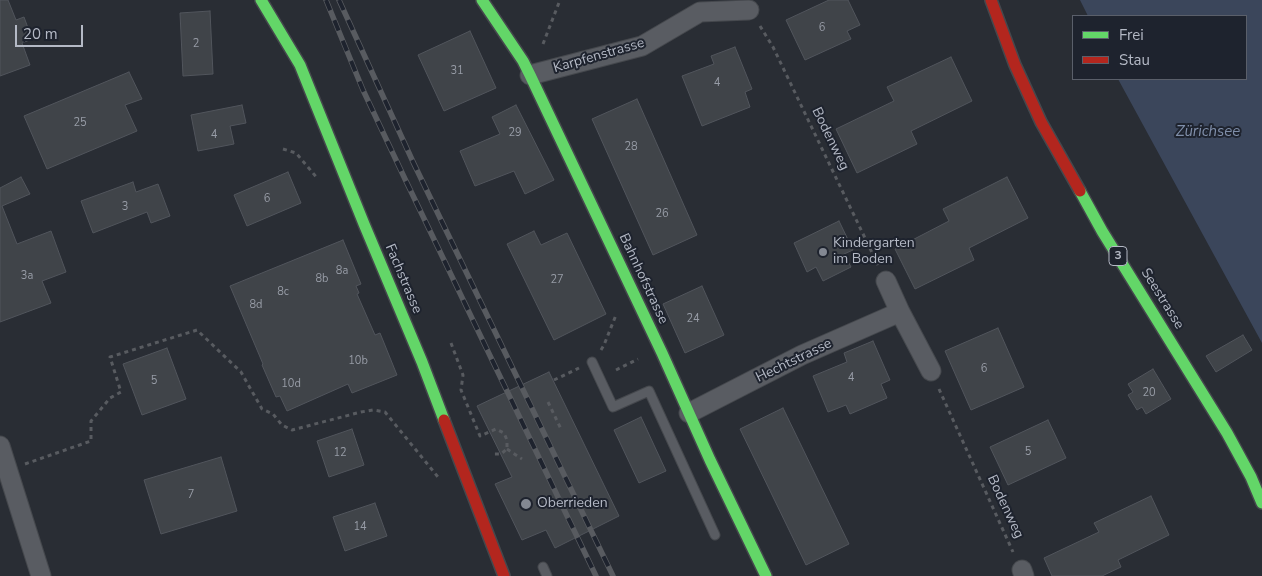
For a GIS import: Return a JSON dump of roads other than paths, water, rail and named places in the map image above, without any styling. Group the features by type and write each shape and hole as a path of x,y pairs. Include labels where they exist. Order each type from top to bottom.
{"street":[{"name":"Fachstrasse","path":"261,0 300,65 422,362 504,576"},
{"name":"Bahnhofstrasse","path":"482,0 523,61 530,75 766,576"},
{"name":"Seestrasse","path":"991,0 1015,65 1041,122 1102,231 1227,433 1251,477 1262,503"},
{"name":"Karpfenstrasse","path":"530,75 642,46 700,12 749,10"},
{"path":"886,281 931,371"},
{"name":"Hechtstrasse","path":"689,413 802,355 900,312"},
{"path":"0,446 41,576"}],"lane":[{"path":"592,362 613,407 649,391 715,535"},
{"path":"543,567 547,576"}],"water":[{"name":"Zürichsee","path":"1080,0 1262,0 1262,343 1119,80 1247,80 1247,15 1088,15"}],"railway":[{"path":"326,0 363,90 596,576"},
{"path":"339,0 414,164 613,576"}],"place":[{"name":"Kindergarten im Boden","path":"823,252"},
{"name":"Oberrieden","path":"526,504"}]}
